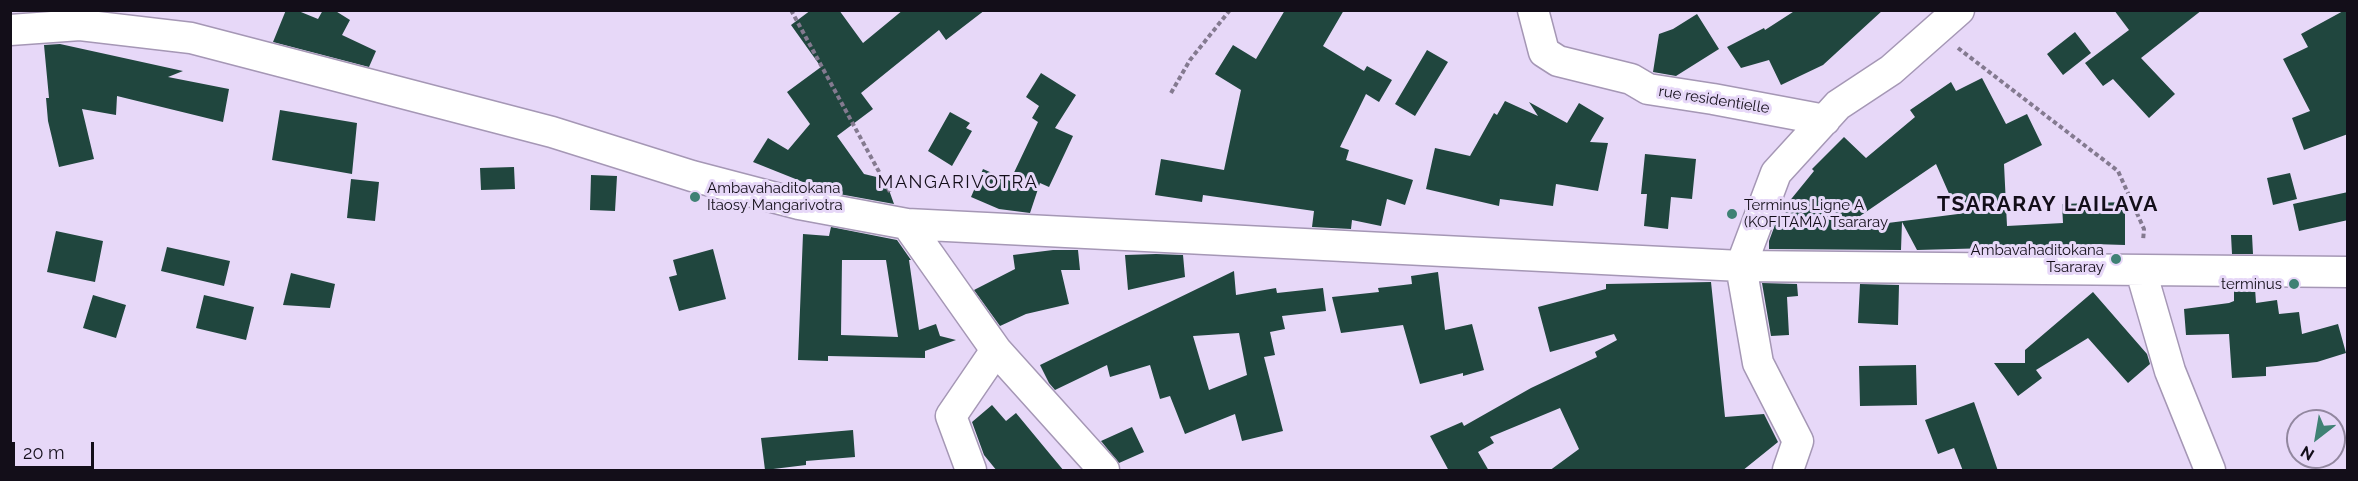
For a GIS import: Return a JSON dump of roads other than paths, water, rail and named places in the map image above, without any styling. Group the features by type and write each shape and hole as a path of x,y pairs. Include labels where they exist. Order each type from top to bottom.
{"street":[{"name":"rue residentielle","path":"1533,10 1544,52 1558,61 1631,79 1648,90 1713,99 1825,120"},
{"path":"1788,471 1798,441 1758,363 1740,266 1776,173 1838,105 1891,70 1959,10"},
{"path":"10,30 80,25 191,38 552,132 745,190 799,204 908,224 1740,266 2348,272"},
{"path":"908,224 996,350 1104,471"},
{"path":"2140,271 2170,371 2210,471"},
{"path":"971,471 951,416 996,350"}],"place":[{"name":"Ambavahaditokana Itaosy Mangarivotra","path":"695,197"},
{"name":"Terminus Ligne A (KOFITAMA) Tsararay","path":"1732,214"},
{"name":"Ambavahaditokana Tsararay","path":"2116,259"},
{"name":"terminus","path":"2294,284"}],"district":[{"name":"MANGARIVOTRA","path":"958,183"},
{"name":"TSARARAY LAILAVA","path":"2048,205"}]}
